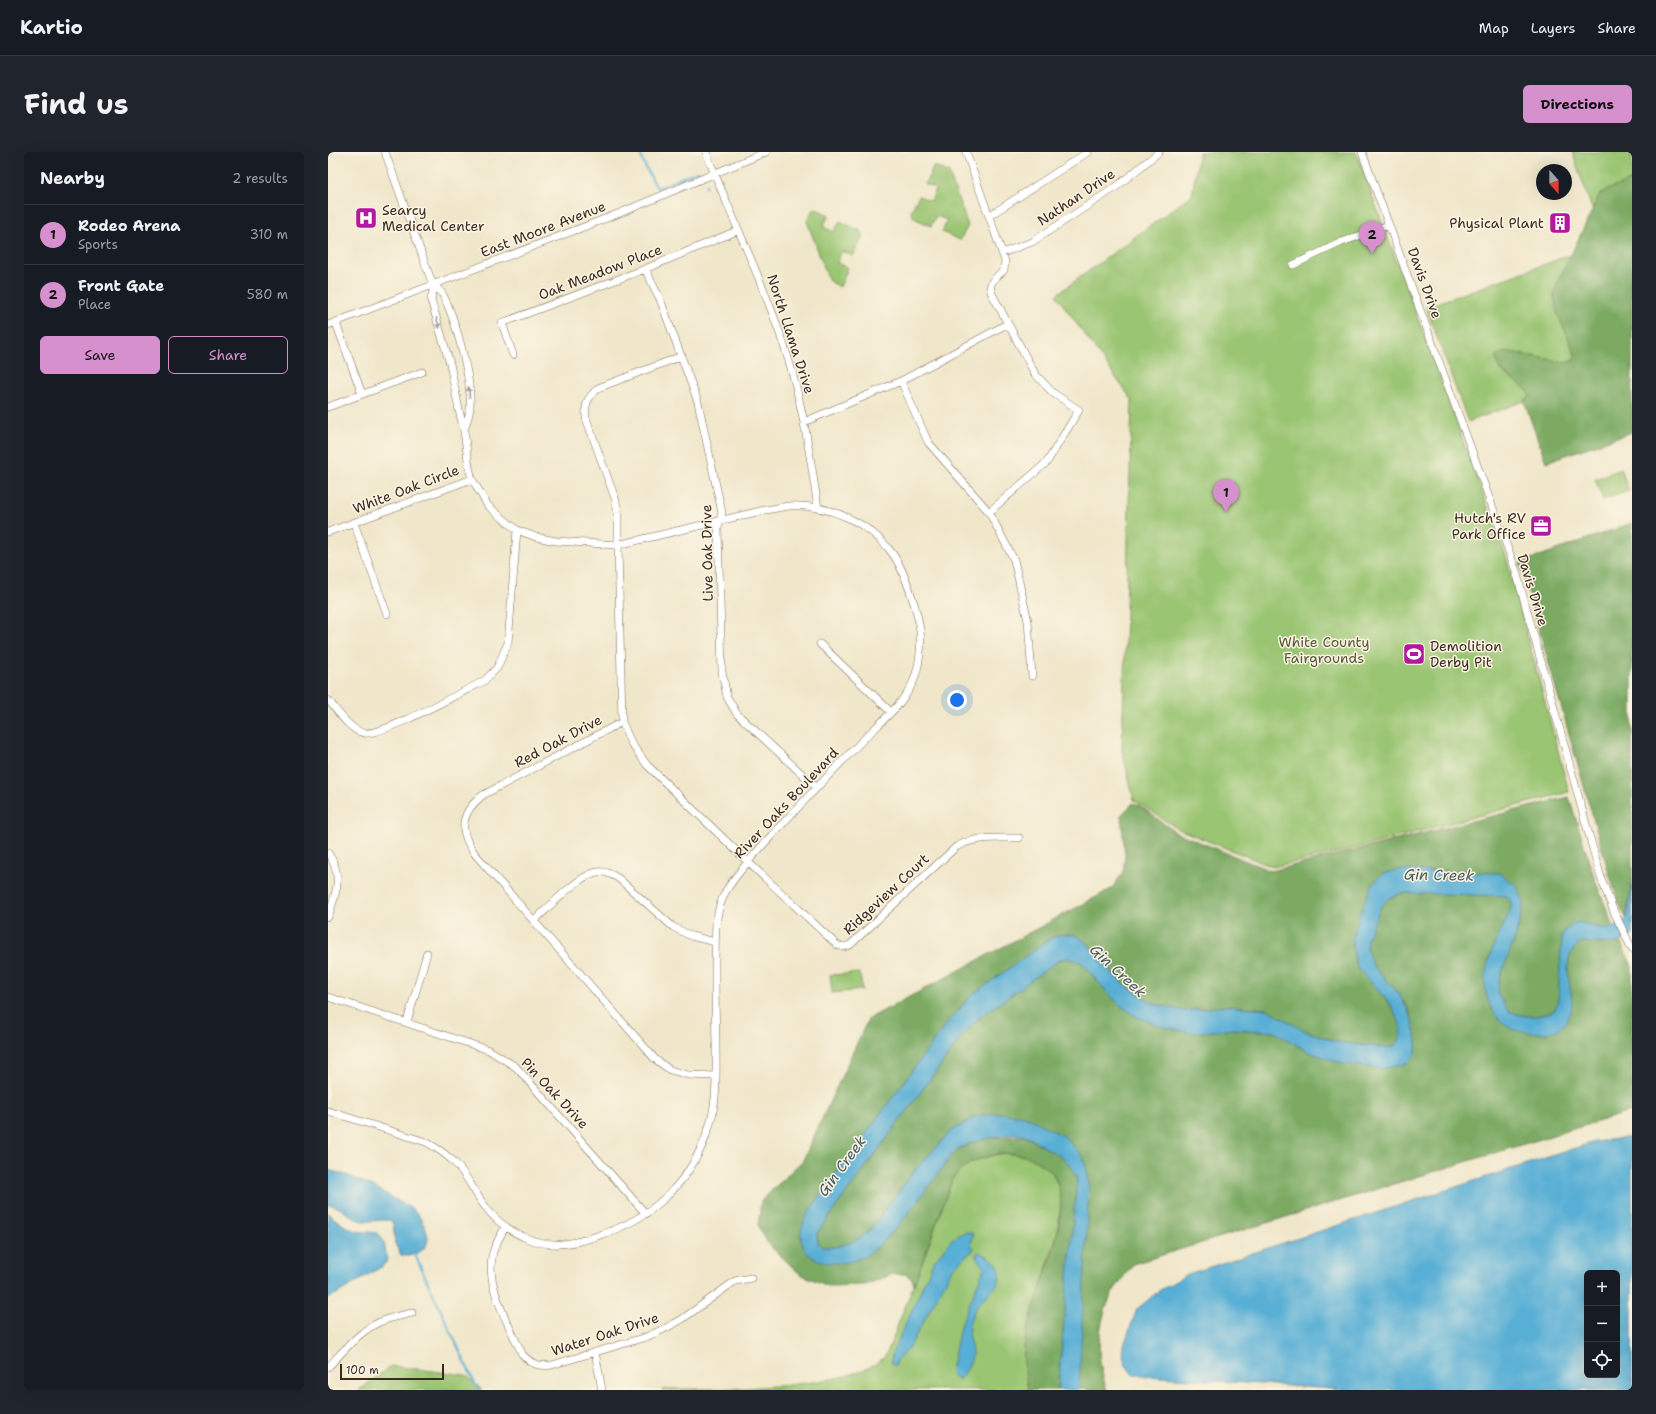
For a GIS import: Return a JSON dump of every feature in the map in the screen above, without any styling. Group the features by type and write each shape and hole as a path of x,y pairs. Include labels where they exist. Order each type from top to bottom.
{"street":[{"path":"385,152 434,286"},
{"name":"North Llama Drive","path":"706,152 756,268 790,367 804,422 818,508"},
{"name":"East Moore Avenue","path":"328,325 434,286 620,213 766,152"},
{"path":"966,152 1005,261 1004,270 991,282 990,287 1006,324 1035,374 1044,385 1078,410 1047,462 989,512"},
{"path":"989,216 1088,152"},
{"name":"Nathan Drive","path":"1002,253 1032,242 1116,187 1159,152"},
{"name":"Davis Drive","path":"1362,152 1390,224 1516,571 1601,878 1614,912 1632,949"},
{"path":"1294,265 1342,242 1390,224"},
{"name":"Oak Meadow Place","path":"513,355 502,323 645,269 739,230"},
{"name":"Live Oak Drive","path":"645,269 660,299 682,356 701,412 722,513 718,528 722,672 727,697 737,714 816,787"},
{"name":"River Oaks Boulevard","path":"328,1111 426,1142 437,1148 456,1164 484,1206 505,1227 524,1238 544,1244 567,1244 589,1240 619,1228 646,1214 662,1201 681,1181 693,1165 709,1130 714,1104 716,1076 716,923 719,907 726,891 748,862 816,787 891,712 907,693 916,675 921,632 906,582 895,557 882,540 865,527 844,516 818,508 790,506 720,520 618,545 556,541 536,537 518,530 488,506 472,479 469,467 464,431 446,349 431,300 434,286 444,295 460,344 470,397 470,408 464,431"},
{"path":"336,323 362,394"},
{"path":"804,422 901,382 1006,324"},
{"name":"Red Oak Drive","path":"682,356 598,388 588,397 585,406 586,418 616,501 618,517 622,722 483,795 469,808 463,824 464,833 470,848 655,1059 670,1070 688,1075 716,1076"},
{"path":"328,407 422,372"},
{"path":"901,382 928,442 989,512 1009,550 1017,571 1028,621 1032,676"},
{"name":"White Oak Circle","path":"328,532 472,479"},
{"path":"354,523 387,614"},
{"path":"328,700 348,725 364,733 388,729 484,681 497,668 508,643 518,530"},
{"path":"820,644 891,712"},
{"path":"622,722 631,743 647,764 748,862"},
{"name":"Ridgeview Court","path":"748,862 837,945 844,947 850,945 956,847 966,842 978,839 1019,838"},
{"path":"328,853 334,861 337,872 338,887 328,917"},
{"path":"534,921 587,876 598,872 609,873 618,878 673,927 691,936 715,942"},
{"path":"407,1022 427,953"},
{"name":"Pin Oak Drive","path":"328,997 489,1050 516,1067 646,1214"},
{"name":"Water Oak Drive","path":"505,1227 493,1252 492,1276 495,1293 522,1354 535,1365 543,1367 646,1337 681,1320 735,1281 751,1278"},
{"path":"328,1367 359,1335 371,1326 384,1320 412,1313"},
{"path":"595,1352 602,1390"}],"green space":[{"name":"White County Fairgrounds","path":"1199,152 1356,152 1506,556 1569,792 1344,851 1273,867 1178,829 1134,800 1122,750 1132,400 1056,295 1192,195"},
{"path":"1572,152 1632,152 1632,180 1605,191 1599,196 1592,209"},
{"path":"934,166 949,173 968,226 960,240 942,232 947,220 936,216 931,226 914,218 911,211 919,196 931,201 936,189 925,184"},
{"path":"1632,180 1632,432 1546,462 1524,401 1530,397 1529,393 1525,388 1504,373 1497,363 1496,357 1502,353 1510,352 1564,362 1574,360 1575,355 1573,349 1557,312 1554,296 1557,284 1599,196 1605,191"},
{"path":"814,208 829,215 823,227 834,232 840,221 861,231 863,236 853,256 842,251 837,263 848,268 840,287 829,281 807,221"},
{"path":"1573,254 1557,284 1557,312 1573,349 1575,355 1574,360 1564,362 1510,352 1502,353 1496,357 1501,370 1523,386 1530,397 1524,401 1468,422 1426,307"},
{"path":"1621,469 1629,491 1603,500 1595,479"},
{"path":"1632,523 1632,880 1626,918 1610,877 1520,563"},
{"path":"1569,797 1595,880 1614,927 1606,929 1578,922 1562,936 1558,1002 1554,1011 1536,1016 1526,1016 1508,1011 1498,994 1499,980 1516,935 1524,903 1499,873 1397,870 1382,874 1357,967 1378,990 1398,1018 1401,1027 1401,1037 1397,1044 1387,1048 1337,1042 1303,1030 1267,1009 1226,1006 1184,1011 1154,1004 1126,986 1104,965 1087,943 1051,938 972,995 958,1010 809,1211 801,1234 803,1245 811,1256 885,1241 957,1150 984,1138 1024,1136 1066,1159 1075,1171 1077,1179 1058,1390 1028,1390 1024,1363 1024,1348 1028,1329 1057,1236 1060,1213 1060,1192 1053,1174 1035,1160 1009,1153 998,1154 972,1162 957,1174 952,1180 914,1285 912,1279 905,1274 893,1274 865,1285 828,1286 800,1274 768,1244 758,1226 761,1201 803,1160 868,1019 1111,889 1123,873 1125,855 1121,815 1133,803 1139,805 1175,832 1271,871"},
{"path":"1404,893 1506,895 1511,902 1511,909 1488,960 1492,1009 1547,1034 1572,996 1568,966 1572,951 1577,945 1588,941 1621,943 1632,966 1632,1111 1133,1264 1113,1292 1104,1315 1101,1328 1099,1353 1103,1378 1107,1390 1078,1389 1089,1183 1087,1169 999,1113 977,1116 950,1132 914,1171 869,1231 856,1241 835,1247 822,1247 817,1242 817,1233 965,1032 979,1018 1059,960 1068,958 1081,962 1107,992 1135,1016 1191,1033 1233,1029 1274,1032 1311,1053 1344,1064 1406,1064 1411,1031 1411,1016 1407,1006 1400,996 1376,970 1370,960 1367,950 1367,939 1370,929 1380,908 1385,901"},
{"path":"860,973 862,990 832,993 830,975"},
{"path":"1004,1153 1030,1157 1053,1173 1062,1196 1057,1234 1030,1321 1024,1348 1028,1390 662,1390 752,1388 785,1385 846,1376 870,1367 885,1356 889,1347 922,1264 952,1180 969,1164"},
{"path":"391,1366 466,1375 482,1390 359,1390"}],"water":[{"name":"Gin Creek","path":"1397,870 1499,873 1517,886 1524,903 1516,935 1499,980 1498,994 1508,1011 1515,1013 1526,1016 1536,1016 1554,1011 1558,1002 1562,936 1566,928 1578,922 1609,928 1627,918 1632,880 1632,936 1618,943 1582,942 1579,944 1572,951 1568,964 1568,978 1572,1008 1568,1019 1554,1031 1539,1033 1520,1031 1509,1027 1497,1017 1488,1001 1485,988 1488,961 1511,909 1511,902 1506,896 1404,893 1390,897 1380,908 1367,939 1367,950 1373,966 1399,994 1411,1016 1417,1041 1416,1054 1406,1064 1381,1069 1344,1064 1311,1053 1274,1032 1233,1029 1191,1033 1162,1027 1135,1016 1119,1004 1081,962 1068,958 1059,960 979,1018 965,1032 817,1233 817,1242 822,1247 835,1247 856,1241 869,1231 914,1171 950,1132 977,1116 999,1113 1025,1116 1065,1137 1081,1155 1087,1169 1089,1183 1079,1390 1058,1390 1077,1179 1075,1172 1063,1158 1025,1136 1010,1135 981,1140 955,1151 906,1217 878,1247 867,1255 848,1262 837,1263 817,1260 809,1255 804,1247 801,1237 801,1230 809,1211 948,1022 972,995 1051,938 1060,935 1076,935 1087,943 1104,965 1126,986 1154,1004 1184,1011 1226,1006 1267,1009 1303,1030 1337,1042 1387,1048 1397,1044 1401,1036 1400,1024 1391,1005 1357,967 1352,940 1359,916 1372,885 1382,874"},
{"path":"1632,1137 1632,1390 1345,1390 1133,1375 1125,1364 1122,1350 1137,1309 1160,1290 1188,1274 1594,1142"},
{"path":"328,1170 364,1182 414,1210 424,1224 428,1237 426,1246 419,1252 410,1256 401,1255 395,1244 393,1224 391,1221 360,1220 336,1206 328,1205"},
{"path":"328,1213 353,1230 359,1232 374,1232 379,1235 383,1241 387,1261 383,1266 328,1299"},
{"path":"965,1232 972,1233 973,1236 971,1244 974,1248 972,1252 953,1268 910,1346 897,1361 896,1365 893,1365 891,1362 892,1354 934,1261 952,1239"},
{"path":"978,1252 996,1263 1000,1270 1000,1275 997,1285 977,1306 973,1314 969,1331 972,1356 965,1372 959,1380 954,1378 951,1371 960,1327 984,1268 976,1254"}],"waterway":[{"path":"639,152 657,188 698,171 701,175"},
{"path":"415,1255 478,1390"}],"place":[{"name":"Searcy Medical Center","path":"366,218"},
{"name":"Physical Plant","path":"1560,223"},
{"name":"Front Gate","path":"1372,254"},
{"name":"Rodeo Arena","path":"1226,512"},
{"name":"Hutch's RV Park Office","path":"1541,526"},
{"name":"Demolition Derby Pit","path":"1414,654"}]}
